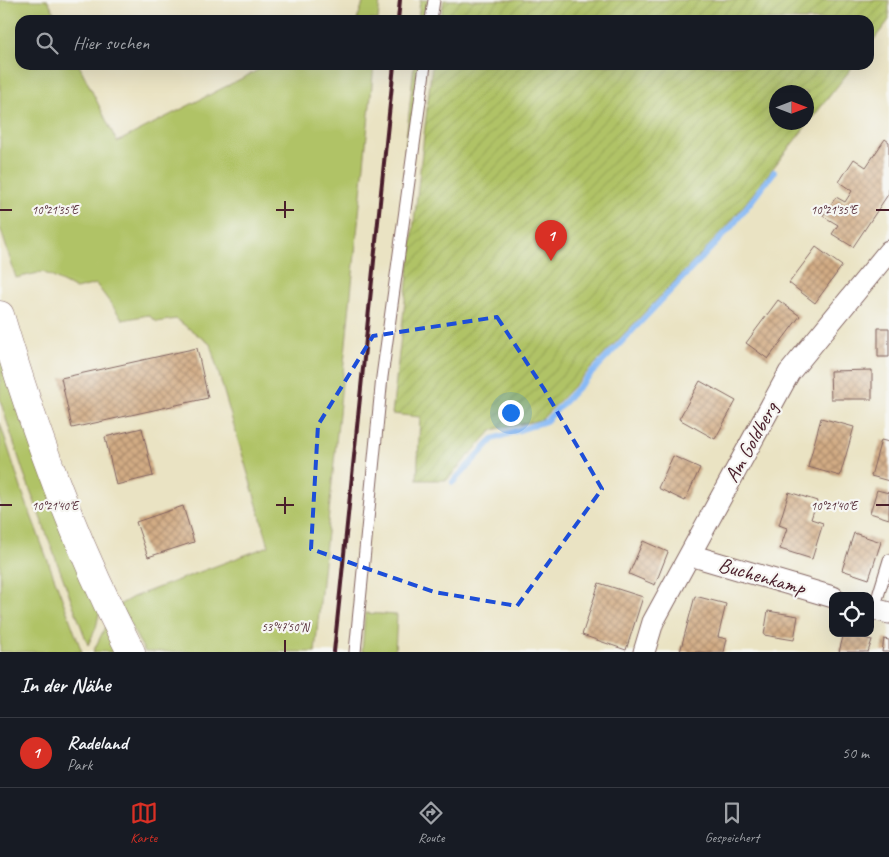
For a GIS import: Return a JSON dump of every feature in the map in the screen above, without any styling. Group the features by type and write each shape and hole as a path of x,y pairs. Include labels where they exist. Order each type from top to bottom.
{"street":[{"name":"Am Goldberg","path":"644,652 653,622 690,555 700,532 789,373 889,251"},
{"path":"0,315 53,478 76,537 131,652"},
{"name":"Buchenkamp","path":"690,555 829,596"}],"lane":[{"path":"432,15 434,0"},
{"path":"355,652 382,377 424,70"},
{"path":"878,610 889,560"}],"highlighted area":[{"path":"497,317 544,389 602,489 517,606 434,592 311,549 318,425 373,336"}],"green space":[{"path":"0,0 48,0 56,15 15,15 15,70 81,70 117,142 258,70 373,70 315,652 145,652 119,605 133,597 269,546 210,344 176,319 157,322 148,315 123,320 96,284 76,289 43,272 16,278 0,227"},
{"path":"364,0 380,0 378,15 359,15"},
{"path":"420,0 428,0 426,15 418,15"},
{"path":"444,0 889,0 889,20 874,40 874,15 441,15"},
{"path":"413,70 419,70 412,133 405,151"},
{"path":"431,70 850,70 814,116 814,85 769,85 769,130 803,130 726,228 541,420 492,430 447,480 417,480 420,417 392,414"},
{"path":"0,348 100,609 96,628 88,645 23,471 0,400"},
{"path":"0,423 23,494 82,652 0,652"},
{"path":"365,613 397,615 395,652 362,652"},
{"path":"107,623 123,652 93,652"}],"building":[{"path":"885,139 889,142 889,193 853,247 832,234 838,225 823,216 836,197 845,202 852,191 839,182 854,159 866,167"},
{"path":"816,247 842,266 815,303 789,283"},
{"path":"778,300 800,316 768,359 746,343"},
{"path":"878,328 889,328 889,357 878,357"},
{"path":"197,348 208,398 72,428 61,378"},
{"path":"872,370 872,399 831,399 830,371"},
{"path":"700,381 736,401 715,439 679,419"},
{"path":"821,418 854,427 840,476 808,467"},
{"path":"142,428 153,476 116,485 105,437"},
{"path":"881,440 889,442 889,481 871,476"},
{"path":"673,456 700,468 685,501 658,488"},
{"path":"877,490 889,493 889,519 870,513"},
{"path":"789,492 817,501 811,519 823,523 812,559 780,549 787,528 779,525"},
{"path":"183,506 194,542 148,557 136,522"},
{"path":"854,533 881,542 869,579 842,570"},
{"path":"643,541 668,552 655,585 629,574"},
{"path":"599,583 643,597 626,650 582,635"},
{"path":"695,596 726,604 718,637 727,639 724,652 680,652"},
{"path":"768,611 798,616 794,640 764,635"},
{"path":"843,637 860,637 872,640 868,652 839,652"},
{"path":"884,639 889,640 889,652 882,652"}],"waterway":[{"path":"453,482 493,439 546,421 732,226 774,172"}],"railway":[{"path":"398,15 400,0"},
{"path":"334,652 393,70"}],"place":[{"name":"Radeland","path":"551,261"}]}
